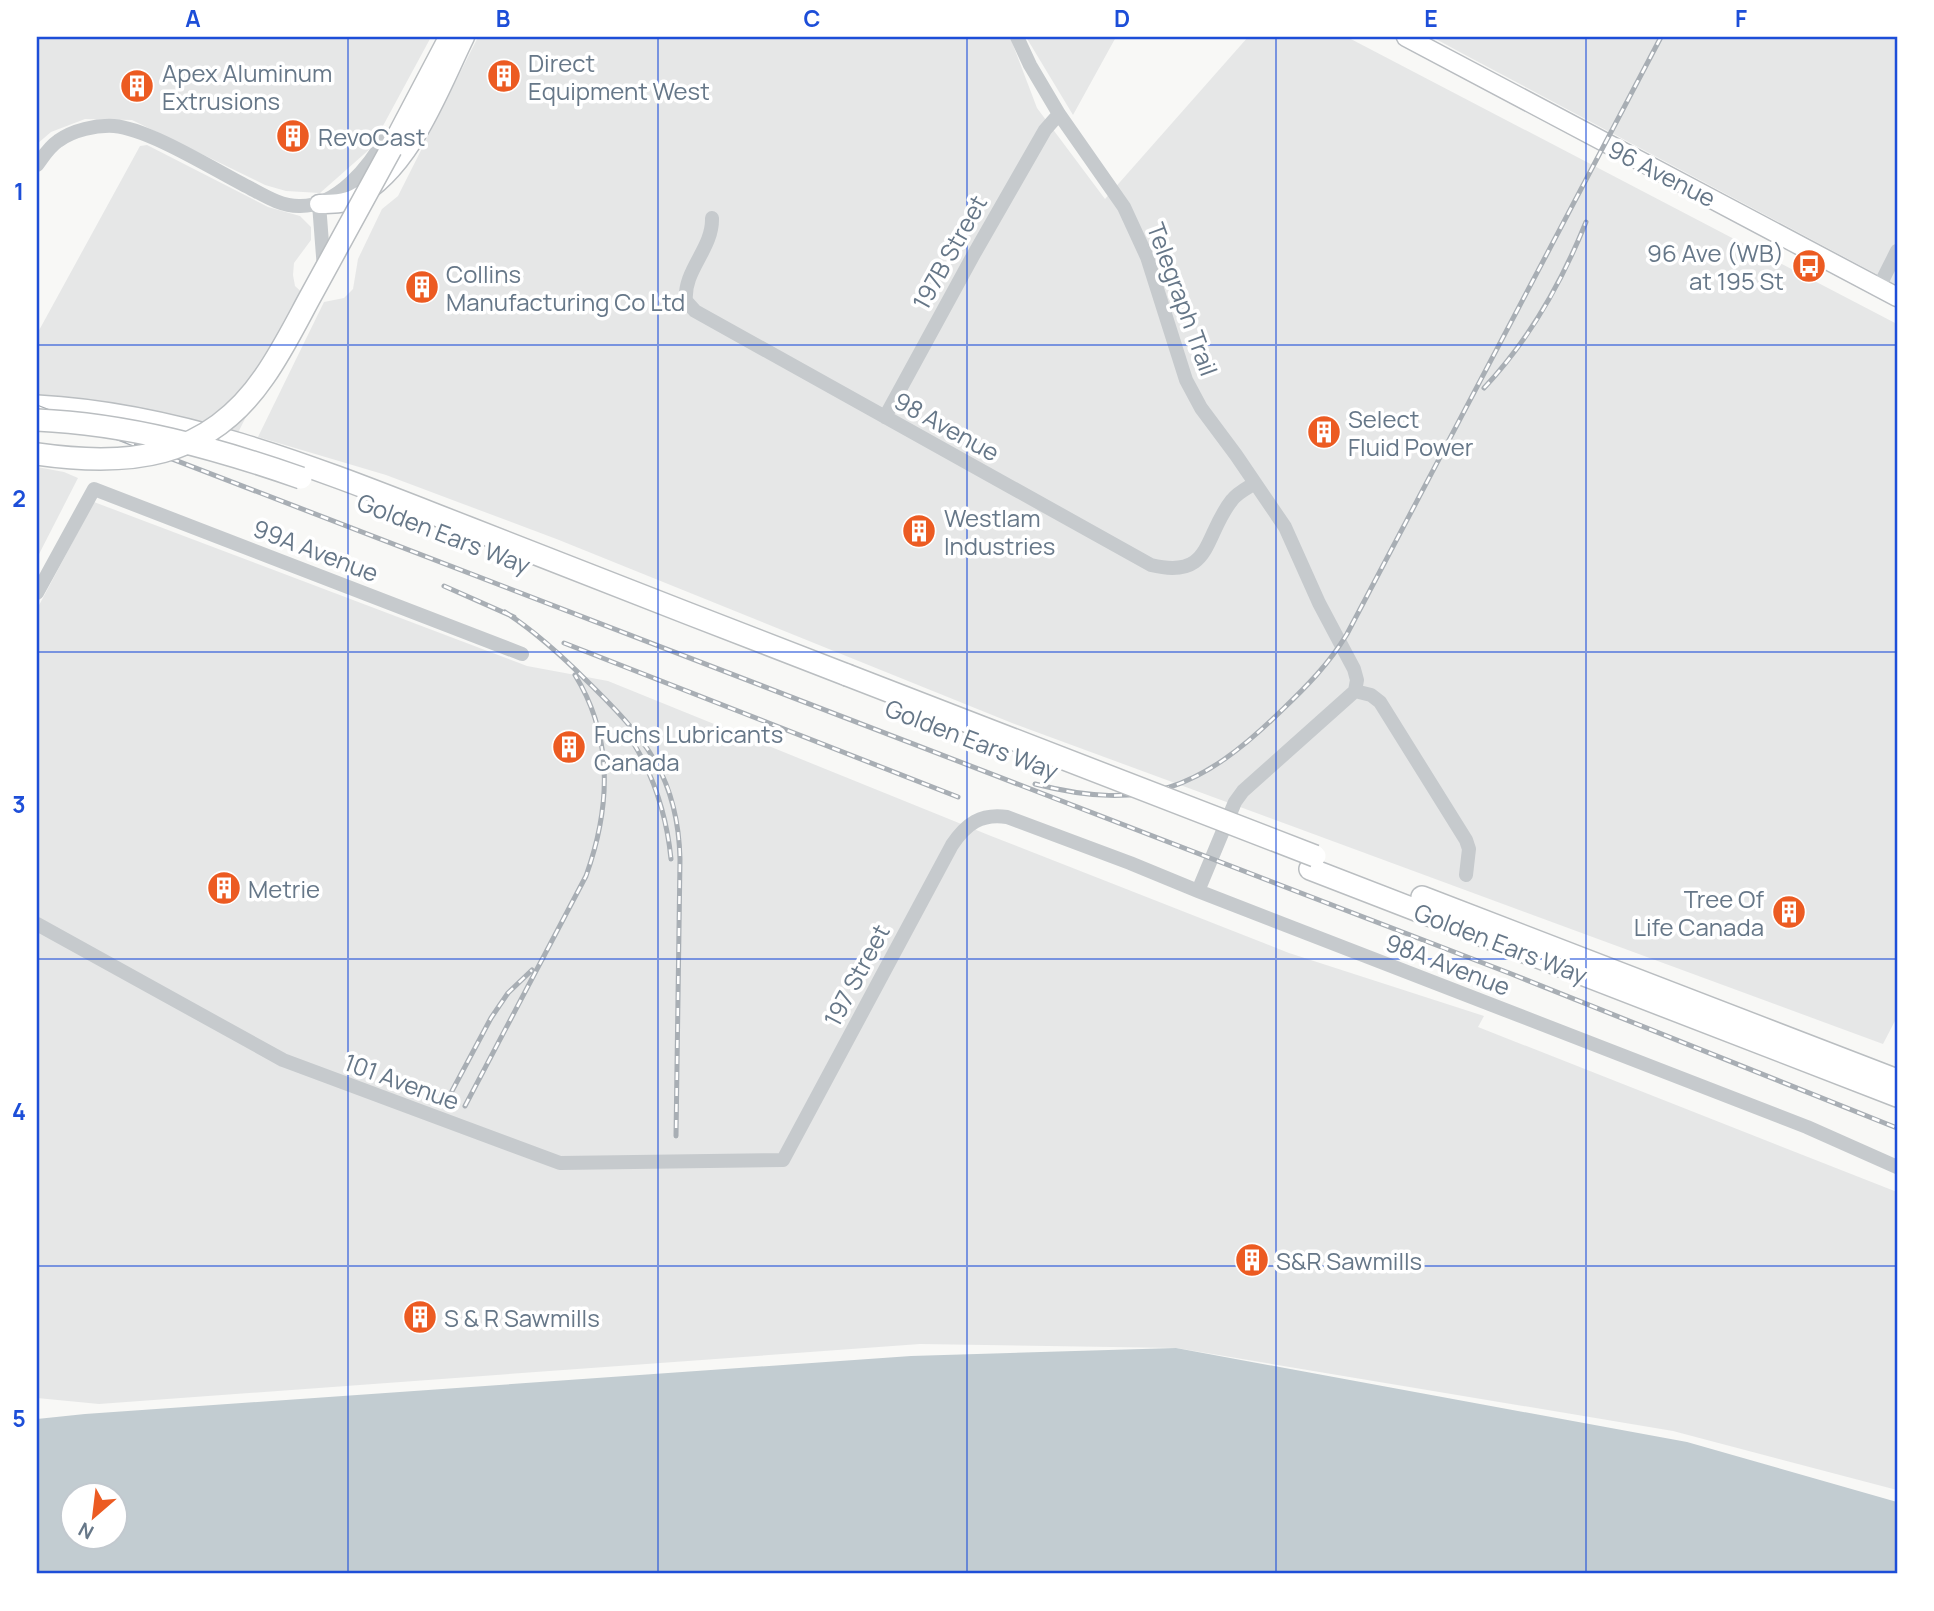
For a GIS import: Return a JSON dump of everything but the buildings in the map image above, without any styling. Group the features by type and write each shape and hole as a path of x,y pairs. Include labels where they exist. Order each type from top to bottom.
{"highway":[{"path":"37,454 93,461 146,457 195,439 228,417 256,389 278,355 450,37"},
{"name":"Golden Ears Way","path":"37,406 96,411 159,422 226,439 303,472 1312,862 1897,1080"},
{"name":"Golden Ears Way","path":"37,420 90,424 152,435 303,472"},
{"name":"Golden Ears Way","path":"1312,862 1897,1096"}],"main road":[{"path":"319,205 354,199 376,185 397,163 414,139 465,37"},
{"name":"96 Avenue","path":"1393,37 1428,50"},
{"name":"96 Avenue","path":"1406,37 1897,297"}],"street":[{"path":"37,165 58,141 75,132 114,126 156,140 277,202 290,206 319,205 356,177 378,151 440,37"},
{"name":"Telegraph Trail","path":"1017,37 1059,114 1129,216 1147,257 1186,380 1201,408 1285,527 1319,603 1354,668 1357,680 1355,691"},
{"name":"197B Street","path":"885,417 974,254 1039,141 1059,114"},
{"path":"319,205 324,275"},
{"name":"98 Avenue","path":"712,218 713,233 686,283 686,301 695,311 1151,565 1184,568 1194,564 1232,499 1255,484"},
{"path":"1879,287 1897,251"},
{"name":"99A Avenue","path":"37,593 94,488 522,654"},
{"path":"1198,891 1234,802 1355,691 1371,695 1380,702 1466,840 1469,849 1466,875"},
{"name":"98A Avenue","path":"979,819 988,816 1007,817 1130,863 1807,1127 1897,1167"},
{"name":"197 Street","path":"783,1160 952,845 967,826 979,819"},
{"name":"101 Avenue","path":"37,924 283,1060 560,1163 783,1160"}],"shaded area":[{"path":"37,37 431,37 371,148 320,193 286,191 265,185 132,120 85,119 51,132 37,144"},
{"path":"478,37 1010,37 1037,108 1105,199 1248,37 1347,37 1897,324 1897,1017 1883,1044 1012,723 559,540 386,475 258,437 324,302 344,298 353,289 358,259 382,209 398,196"},
{"path":"1026,37 1116,37 1073,115"},
{"path":"1432,37 1897,37 1897,285 1469,57"},
{"path":"147,145 268,207 300,216 311,227 311,240 294,263 293,275 295,286 307,297 222,464 37,401 37,334 140,146"},
{"path":"37,467 64,472 78,478 37,558"},
{"path":"94,502 527,666 608,681 1289,953 1484,1016 1478,1027 1897,1192 1897,1490 1673,1431 1176,1348 920,1344 99,1404 37,1398 37,609"},
{"path":"1176,1348 1687,1442 1897,1502 1897,1574 37,1574 37,1419 911,1356"}],"railway":[{"path":"1035,784 1074,792 1140,794 1197,776 1252,738 1325,665 1347,634 1661,37"},
{"path":"1484,388 1516,350 1543,310 1586,222"},
{"path":"37,407 1509,973 1897,1128"},
{"path":"444,586 514,617"},
{"path":"505,612 558,653 625,721 654,759 673,804 680,859 676,1136"},
{"path":"564,643 958,797"},
{"path":"465,1106 586,876 594,851 603,800 602,749 588,699 575,675"},
{"path":"634,744 659,800 671,859"},
{"path":"452,1091 491,1018 508,993 532,970"}],"place":[{"name":"Direct Equipment West","path":"504,76"},
{"name":"Apex Aluminum Extrusions","path":"137,86"},
{"name":"RevoCast","path":"293,136"},
{"name":"96 Ave (WB) at 195 St","path":"1809,266"},
{"name":"Collins Manufacturing Co Ltd","path":"422,287"},
{"name":"Select Fluid Power","path":"1324,432"},
{"name":"Westlam Industries","path":"919,531"},
{"name":"Fuchs Lubricants Canada","path":"569,747"},
{"name":"Metrie","path":"224,888"},
{"name":"Tree Of Life Canada","path":"1789,912"},
{"name":"S&R Sawmills","path":"1252,1260"},
{"name":"S & R Sawmills","path":"420,1317"}]}
